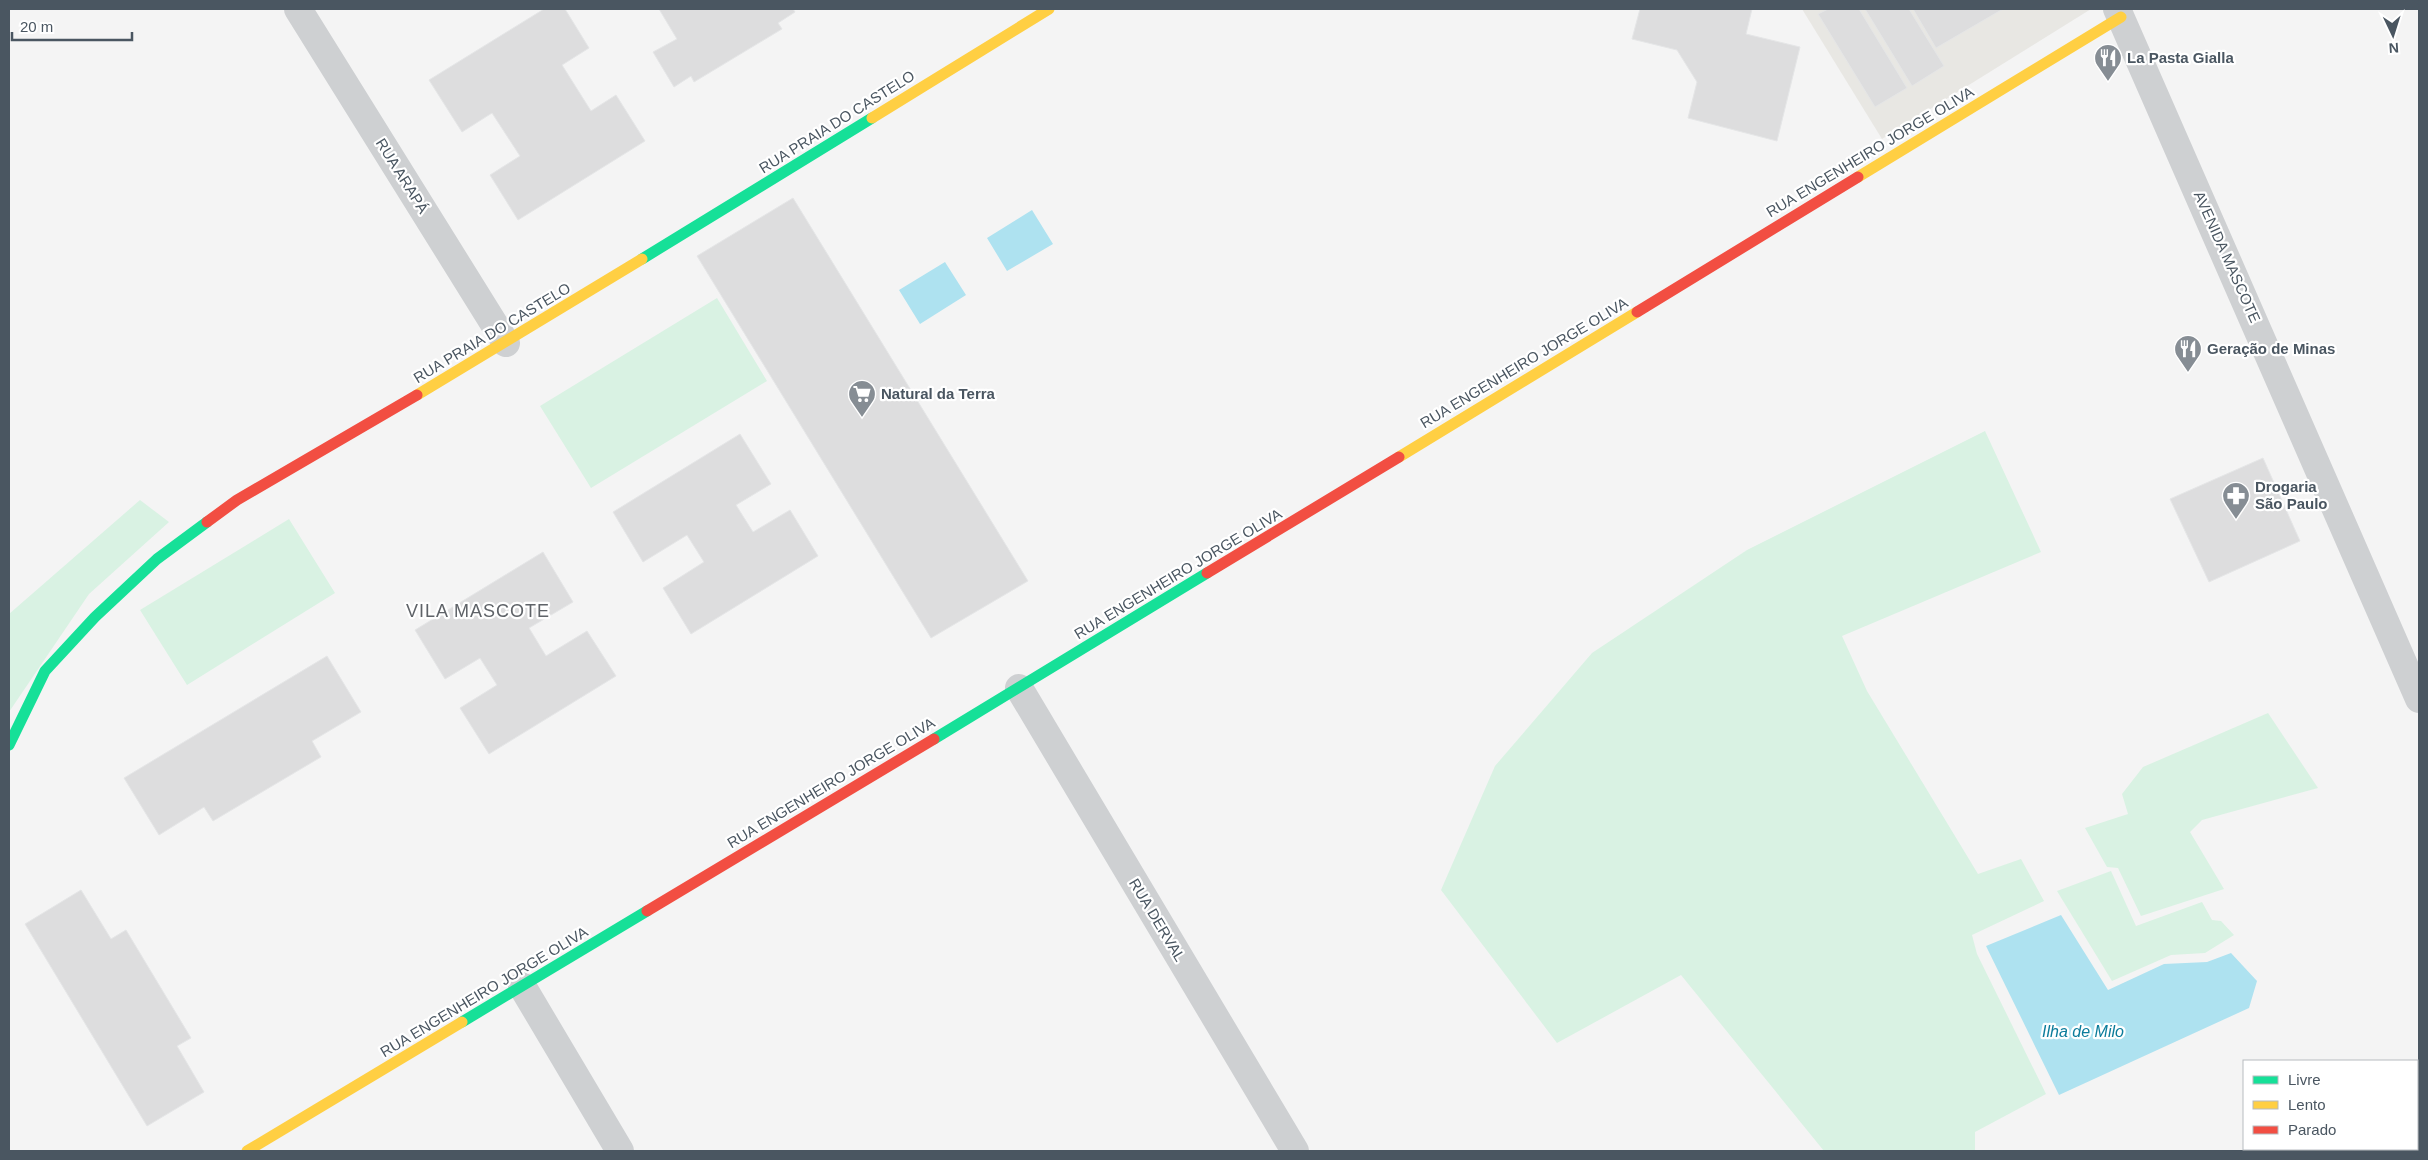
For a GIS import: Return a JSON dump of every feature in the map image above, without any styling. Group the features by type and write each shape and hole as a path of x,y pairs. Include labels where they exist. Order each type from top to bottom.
{"street":[{"name":"RUA ARAPÁ","path":"298,9 506,343"},
{"name":"RUA PRAIA DO CASTELO","path":"9,745 45,671 94,617 156,559 237,500 506,343 1049,9"},
{"name":"RUA ENGENHEIRO JORGE OLIVA","path":"247,1151 1019,688 2119,13"},
{"name":"AVENIDA MASCOTE","path":"2119,13 2419,699"},
{"name":"RUA DERVAL","path":"1019,688 1295,1151"},
{"path":"522,986 620,1151"}],"shaded area":[{"path":"1802,9 2091,9 1882,139"}],"green space":[{"path":"717,298 767,381 591,488 540,406"},
{"path":"1985,431 2041,552 1842,636 1867,691 1978,874 2021,859 2044,901 1972,935 1977,954 2046,1094 1975,1132 1975,1151 1824,1151 1681,975 1557,1043 1441,890 1495,766 1592,653 1747,550"},
{"path":"140,500 169,522 89,594 9,712 9,614"},
{"path":"289,519 335,593 187,685 140,610"},
{"path":"2268,713 2318,788 2202,820 2190,832 2224,889 2141,916 2118,868 2107,867 2085,828 2128,814 2122,794 2143,767"},
{"path":"2111,871 2136,926 2202,902 2212,920 2221,921 2234,935 2205,953 2171,955 2112,981 2057,891"}],"water":[{"path":"1032,210 1053,244 1007,271 987,238"},
{"path":"945,262 966,295 920,324 899,290"},
{"name":"Ilha de Milo","path":"2061,915 2108,990 2164,964 2207,962 2231,953 2257,981 2249,1008 2059,1095 1986,946"}],"building":[{"path":"544,9 565,9 589,48 562,65 591,111 616,95 645,141 518,220 490,175 520,156 492,113 462,132 429,80"},
{"path":"659,9 793,9 795,12 778,23 782,29 694,82 691,76 674,87 653,52 677,39"},
{"path":"1640,9 1752,9 1746,34 1800,47 1777,141 1688,118 1697,82 1677,50 1632,39"},
{"path":"1828,9 1859,9 1907,88 1875,107 1818,14"},
{"path":"1865,9 1909,9 1944,66 1912,86"},
{"path":"1913,9 2003,9 1936,48"},
{"name":"Natural da Terra","path":"793,198 1028,581 931,638 697,256"},
{"path":"740,434 771,484 736,505 753,532 790,510 818,556 691,634 663,588 704,562 687,535 643,562 613,512"},
{"name":"Drogaria São Paulo","path":"2263,458 2300,541 2209,582 2170,499"},
{"path":"543,552 573,602 529,628 546,656 587,631 616,676 489,754 460,708 497,685 480,658 445,679 415,630"},
{"path":"327,656 361,712 312,741 321,757 213,821 204,807 159,835 124,778"},
{"path":"81,890 111,939 126,930 191,1038 177,1046 204,1092 147,1126 25,924"}],"traffic: fast":[{"path":"642,259 872,118"},
{"path":"9,745 45,671 95,617 157,559 207,522"},
{"path":"934,739 1207,573"},
{"path":"462,1022 647,911"}],"traffic: slow":[{"path":"872,118 1049,9"},
{"path":"1858,177 2121,17"},
{"path":"417,395 642,259"},
{"path":"1399,457 1637,312"},
{"path":"247,1151 462,1022"}],"traffic: jam":[{"path":"1637,312 1858,177"},
{"path":"207,522 237,500 417,395"},
{"path":"1207,573 1399,457"},
{"path":"647,911 934,739"}],"place":[{"name":"La Pasta Gialla","path":"2108,82"},
{"name":"Geração de Minas","path":"2188,373"},
{"name":"Natural da Terra","path":"862,418"},
{"name":"Drogaria São Paulo","path":"2236,520"}],"district":[{"name":"VILA MASCOTE","path":"478,611"}]}
